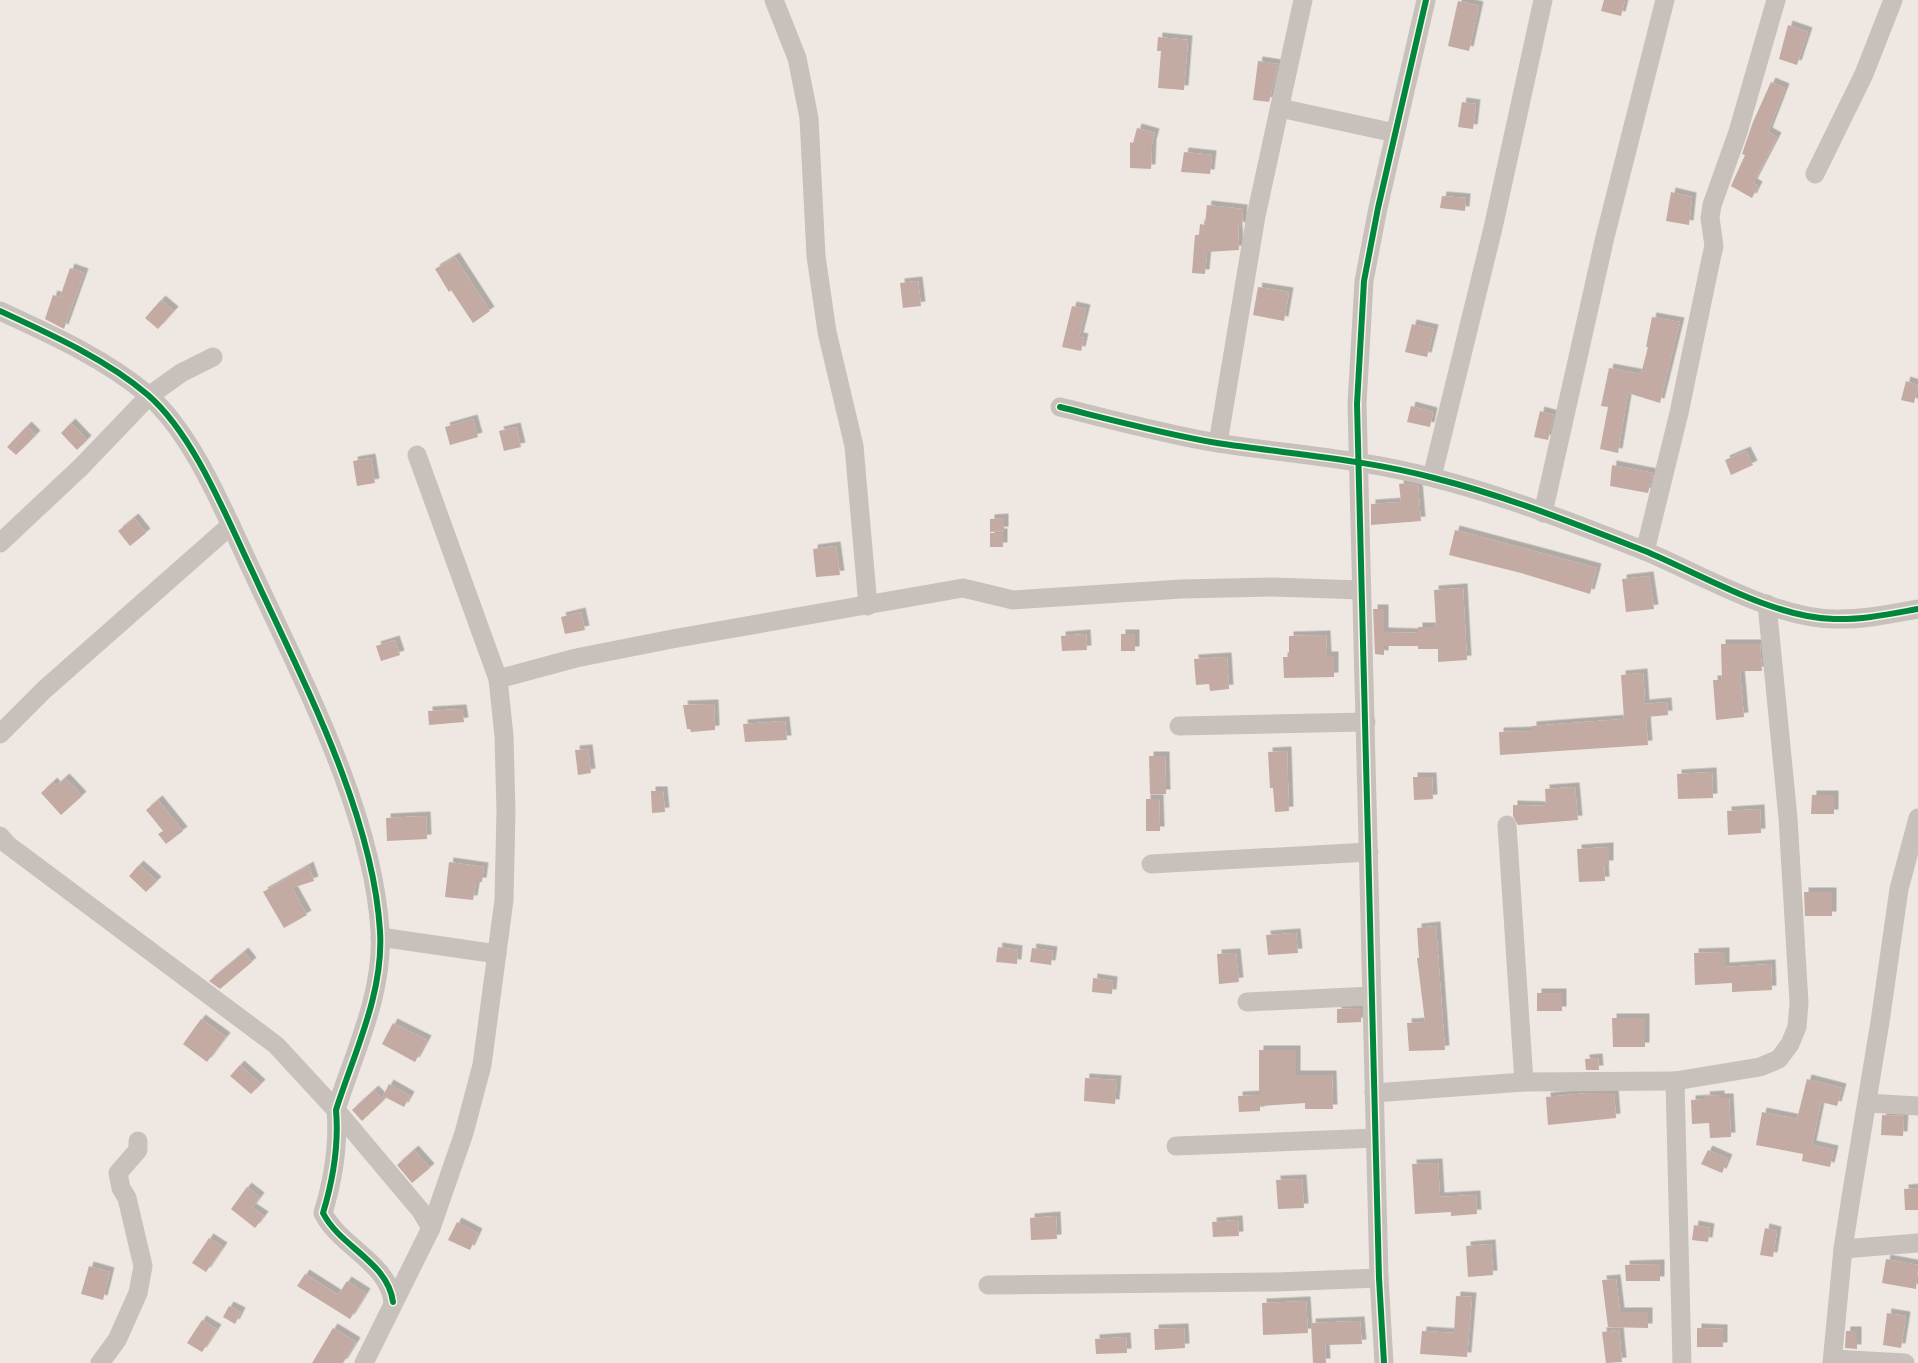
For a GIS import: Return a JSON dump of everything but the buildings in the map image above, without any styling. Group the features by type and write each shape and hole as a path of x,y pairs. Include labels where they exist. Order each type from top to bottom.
{"street":[{"path":"774,0 797,58 809,118 816,256 827,332 854,446 868,606"},
{"path":"1218,443 1256,216 1303,0"},
{"path":"1384,1363 1379,1278 1366,722 1357,462 1358,364 1364,281 1395,133 1426,0"},
{"path":"1432,477 1493,228 1543,0"},
{"path":"1543,513 1605,237 1665,0"},
{"path":"1645,552 1679,413 1710,268 1714,246 1710,218 1712,205 1738,132 1776,0"},
{"path":"1815,174 1864,74 1893,0"},
{"path":"1280,108 1395,133"},
{"path":"0,311 115,371 149,396 170,419 196,458 231,525 314,706 345,782 365,844 376,899 380,937 378,973 370,1009 336,1110 337,1128 333,1176 323,1214 344,1241 373,1265 389,1287 393,1302"},
{"path":"0,543 81,466 149,396 181,373 213,357"},
{"path":"1060,407 1147,429 1218,443 1357,462 1432,477 1543,513 1645,552 1767,604 1832,620 1868,618 1918,608"},
{"path":"364,1363 431,1228 464,1133 482,1065 504,900 506,811 504,736 498,679 417,455"},
{"path":"0,734 46,689 231,525"},
{"path":"498,679 585,656 963,588 1014,600 1181,589 1273,587 1361,590"},
{"path":"1374,1093 1524,1082 1675,1081 1760,1067 1779,1059 1790,1044 1797,1028 1799,1003 1788,818 1767,604"},
{"path":"1179,726 1366,722"},
{"path":"1905,1363 1832,1361 1843,1249 1900,889 1914,848 1918,818"},
{"path":"1507,825 1524,1082"},
{"path":"0,836 8,845 276,1045 336,1110 421,1211 431,1228"},
{"path":"1151,864 1369,852"},
{"path":"380,937 497,954"},
{"path":"1246,1002 1371,996"},
{"path":"1675,1081 1682,1363"},
{"path":"1867,1103 1918,1106"},
{"path":"1176,1146 1375,1138"},
{"path":"100,1363 117,1340 138,1293 143,1266 127,1198 121,1188 118,1174 138,1150 138,1141"},
{"path":"1843,1249 1918,1243"},
{"path":"988,1285 1276,1282 1379,1278"}],"cycle path":[{"path":"1384,1363 1379,1278 1357,404 1364,281 1378,208 1426,0"},
{"path":"0,311 77,348 132,382 165,412 181,433 221,504 314,703 333,749 350,795 375,886 380,931 380,954 373,1000 336,1110 337,1136 334,1162 330,1188 323,1213 340,1236 373,1265 382,1276 389,1288 393,1302"},
{"path":"1060,407 1217,443 1380,466 1461,485 1541,511 1645,551 1762,603 1811,617 1855,619 1918,609"}]}
